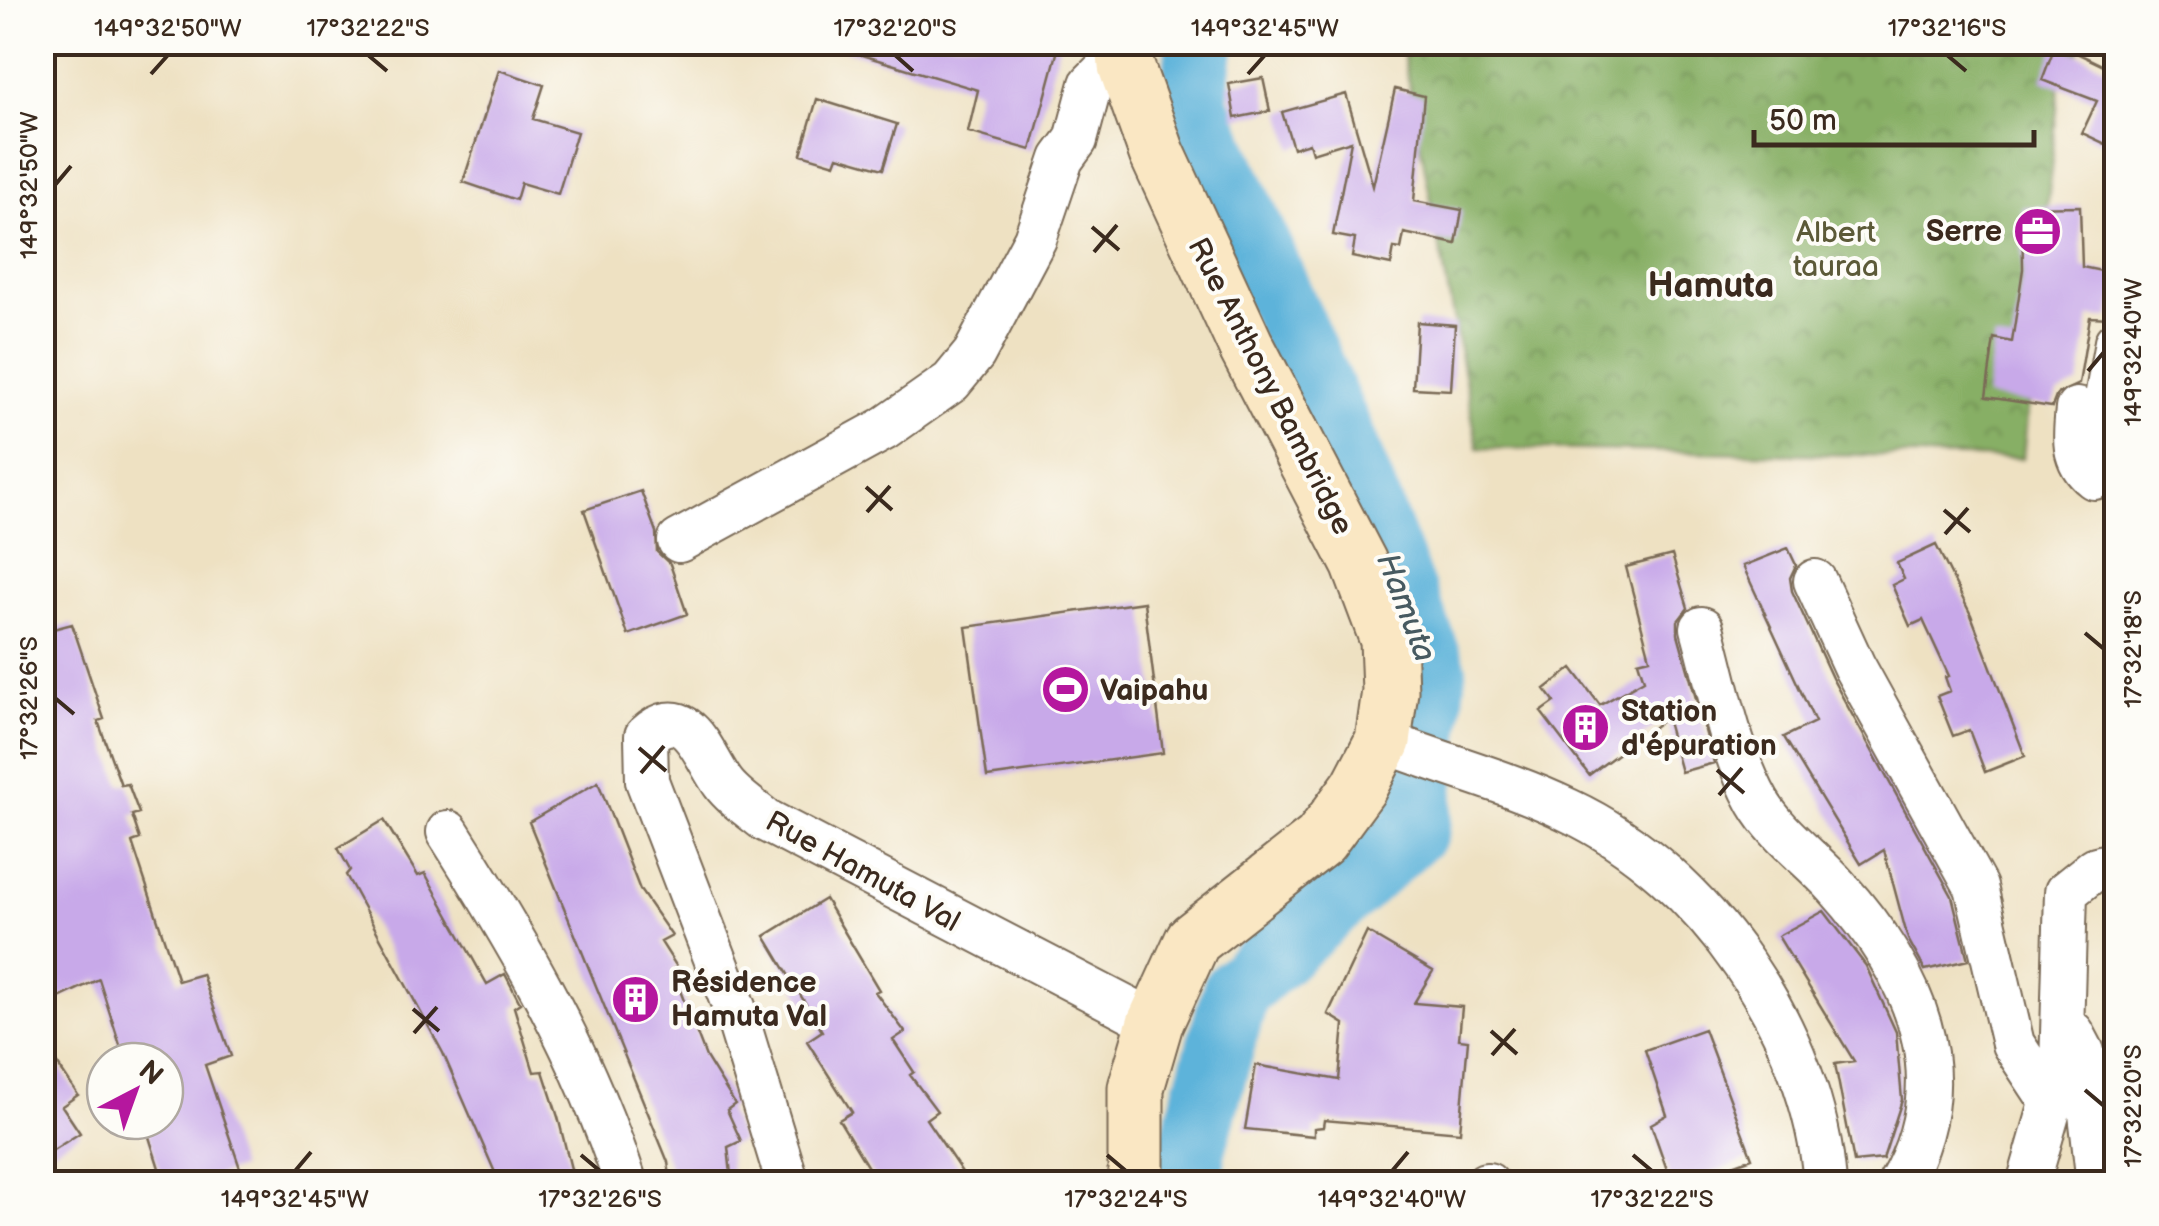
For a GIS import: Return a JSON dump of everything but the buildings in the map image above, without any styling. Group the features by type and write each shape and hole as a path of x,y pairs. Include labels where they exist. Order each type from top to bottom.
{"main road":[{"name":"Rue Anthony Bambridge","path":"1125,46 1126,66 1157,154 1246,346 1359,563 1388,640 1393,745 1320,840 1193,940 1155,1023 1136,1088 1136,1184"}],"street":[{"path":"679,541 884,429 951,382 974,354 1035,239 1062,159 1076,140 1091,84 1125,46"},
{"path":"2077,408 2073,438 2080,467 2094,478 2103,472 2100,432 2109,341"},
{"path":"1816,582 1854,666 1976,887 2014,1044 2052,1103"},
{"path":"1702,628 1743,768 1760,804 1859,913 1898,966 1923,1026 1929,1079 1922,1130 1899,1184"},
{"name":"Rue Hamuta Val","path":"788,1184 735,1010 647,781 646,736 658,726 675,723 691,732 724,786 765,820 1155,1023"},
{"path":"1393,745 1508,784 1572,812 1634,850 1696,901 1744,962 1780,1028 1807,1099 1825,1184"},
{"path":"448,832 518,942 567,1031 626,1184"},
{"path":"2028,1184 2061,1069 2066,1020 2062,944 2066,892 2096,868 2116,863"},
{"path":"2066,1020 2083,1052 2098,1184"}],"green space":[{"name":"Albert tauraa","path":"1401,43 2083,43 2059,88 2023,458 1478,448"}],"waterway":[{"name":"Hamuta","path":"1192,1184 1191,1153 1236,991 1416,828 1433,671 1339,432 1193,101 1201,42"}],"place":[{"name":"Serre","path":"2037,231"},
{"name":"Vaipahu","path":"1065,690"},
{"name":"Station d'épuration","path":"1586,728"},
{"name":"Résidence Hamuta Val","path":"636,999"}],"district":[{"name":"Hamuta","path":"1711,285"}]}
